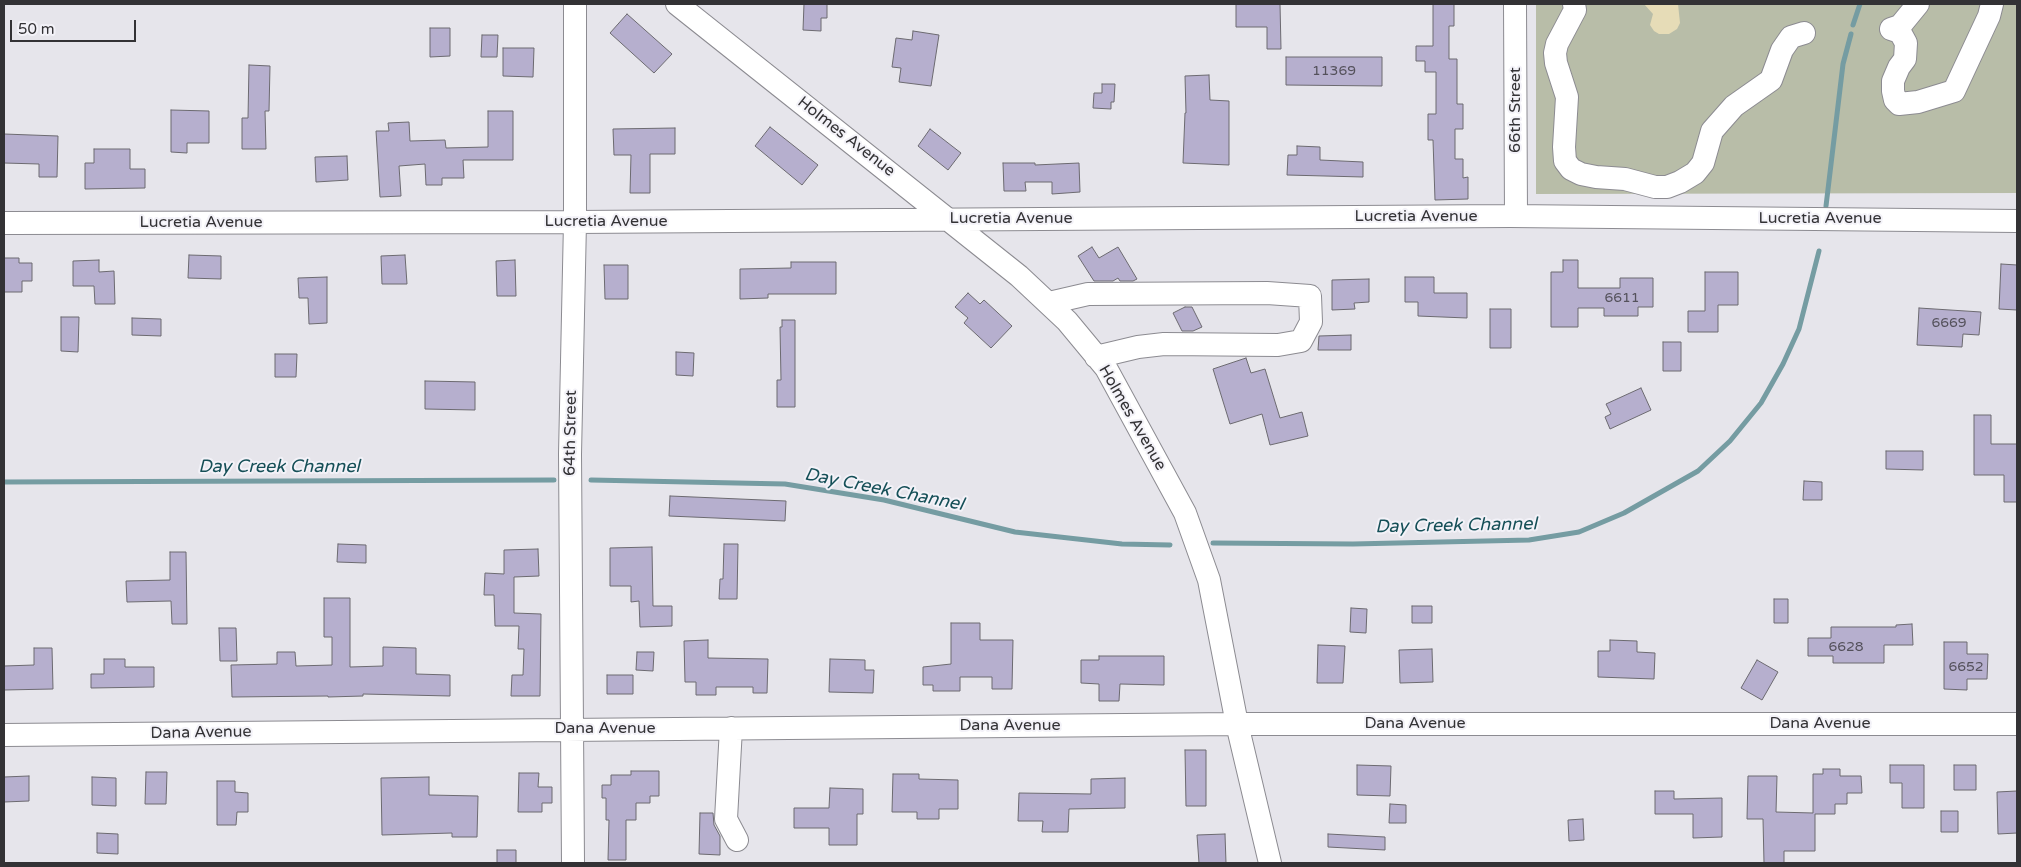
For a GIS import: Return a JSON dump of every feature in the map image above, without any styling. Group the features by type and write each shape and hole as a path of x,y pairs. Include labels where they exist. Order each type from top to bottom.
{"street":[{"name":"64th Street","path":"574,863 570,454 575,222 575,4"},
{"name":"Holmes Avenue","path":"678,4 1019,276 1067,321 1106,368 1186,513 1209,580 1237,724 1270,863"},
{"name":"66th Street","path":"1516,4 1516,216"},
{"path":"1574,4 1575,10 1558,44 1556,53 1556,63 1567,97 1565,161 1571,169 1581,174 1625,179 1655,187 1674,185 1695,173 1703,163 1712,131 1734,106 1771,80 1782,50 1791,37 1804,33"},
{"path":"1918,4 1900,26 1891,29 1900,32 1906,43 1905,59 1892,81 1892,91 1899,104 1918,102 1954,91 1989,16 1992,4"},
{"name":"Lucretia Avenue","path":"4,223 575,222 1516,216 2017,222"},
{"path":"1049,303 1088,294 1267,292 1310,296 1311,322 1301,341 1278,345 1164,344 1096,356"},
{"name":"Dana Avenue","path":"4,735 1237,724 2017,724"},
{"path":"731,728 726,819 737,840"}],"green space":[{"path":"1536,4 2017,4 2017,193 1536,194"}],"sand":[{"path":"1644,4 1678,4 1680,23 1677,29 1669,34 1659,34 1654,31 1650,25 1653,14"}],"building":[{"path":"804,4 827,4 827,18 821,18 821,31 803,30"},
{"path":"1236,4 1280,4 1281,49 1267,49 1267,27 1236,27"},
{"path":"1433,4 1454,4 1454,26 1449,26 1449,59 1457,59 1457,104 1463,104 1463,129 1455,129 1455,159 1463,159 1463,178 1468,177 1468,199 1435,200 1433,140 1428,140 1428,114 1436,114 1436,72 1425,72 1425,61 1416,61 1416,46 1433,46"},
{"path":"627,14 672,54 654,73 610,33"},
{"path":"430,28 450,28 450,56 430,57"},
{"path":"913,31 939,35 931,86 899,82 901,68 892,67 896,38 912,40"},
{"path":"482,35 498,35 497,57 481,57"},
{"path":"503,48 534,48 533,77 503,76"},
{"path":"1286,57 1382,57 1382,86 1286,85"},
{"path":"249,65 270,66 269,111 265,111 266,149 242,149 242,118 248,118"},
{"path":"1209,75 1210,100 1229,101 1229,165 1183,163 1186,113 1185,76"},
{"path":"1102,84 1115,84 1114,102 1111,102 1111,109 1093,108 1094,93 1102,93"},
{"path":"171,110 209,111 209,143 187,143 187,153 171,152"},
{"path":"488,111 513,111 513,160 463,160 464,178 442,178 442,185 426,185 425,164 399,166 401,196 380,197 376,131 389,131 388,123 409,122 410,141 445,140 446,148 488,147"},
{"path":"770,127 818,165 802,185 755,146"},
{"path":"675,128 675,154 650,154 650,193 630,193 631,155 614,155 613,129"},
{"path":"930,129 961,153 948,170 918,146"},
{"path":"4,134 58,136 57,177 39,177 39,164 4,163"},
{"path":"1297,146 1320,147 1320,160 1363,162 1363,177 1287,175 1288,155 1297,155"},
{"path":"94,149 130,149 130,169 145,169 145,188 85,189 85,163 94,163"},
{"path":"347,156 348,180 316,182 315,157"},
{"path":"1003,163 1035,163 1035,165 1079,163 1080,192 1052,194 1052,182 1025,182 1026,191 1004,191"},
{"path":"1092,247 1099,258 1118,247 1137,279 1133,281 1120,281 1118,278 1113,281 1094,281 1078,256"},
{"path":"189,255 221,256 221,279 188,278"},
{"path":"405,255 407,284 382,284 381,256"},
{"path":"4,258 19,258 19,263 32,263 32,281 22,281 22,292 4,292"},
{"path":"99,260 99,272 114,271 115,304 95,304 94,286 73,286 73,261"},
{"path":"515,260 516,296 497,296 496,261"},
{"path":"1563,260 1578,260 1578,288 1620,288 1620,278 1653,278 1653,307 1638,307 1638,316 1604,316 1604,308 1578,308 1578,327 1551,327 1551,272 1563,272"},
{"path":"791,262 836,262 836,294 768,294 768,298 740,299 740,269 791,268"},
{"path":"2001,264 2017,265 2017,310 1999,309"},
{"path":"604,265 628,265 628,299 605,299"},
{"path":"1705,272 1738,272 1738,305 1718,305 1718,332 1688,332 1688,311 1705,311"},
{"path":"327,277 327,323 309,324 308,298 299,298 298,278"},
{"path":"1405,277 1434,277 1434,293 1467,293 1467,318 1418,316 1418,302 1405,302"},
{"path":"1369,279 1369,302 1354,303 1355,309 1332,310 1332,280"},
{"path":"968,293 980,304 984,300 1012,326 991,348 964,323 968,318 955,307"},
{"path":"1185,307 1192,307 1202,327 1193,331 1182,331 1173,313"},
{"path":"1919,308 1981,312 1979,335 1963,334 1962,347 1917,345"},
{"path":"1490,309 1511,309 1511,348 1490,348"},
{"path":"61,317 79,317 78,352 61,351"},
{"path":"132,318 161,319 161,336 132,335"},
{"path":"782,320 795,320 795,407 777,407 777,380 781,380 780,327 782,327"},
{"path":"1351,335 1351,350 1318,350 1319,336"},
{"path":"1663,342 1681,342 1681,371 1663,371"},
{"path":"676,352 694,353 693,376 676,375"},
{"path":"275,354 297,354 296,377 275,377"},
{"path":"1246,358 1251,373 1265,369 1280,418 1302,412 1308,436 1270,445 1262,414 1230,424 1213,369"},
{"path":"425,381 475,382 475,410 425,409"},
{"path":"1641,388 1651,410 1610,429 1605,417 1611,414 1606,404"},
{"path":"1974,415 1991,415 1991,444 2017,444 2017,502 2004,502 2004,475 1974,475"},
{"path":"1886,451 1923,451 1923,470 1886,469"},
{"path":"1804,481 1822,482 1822,500 1803,500"},
{"path":"670,496 786,501 785,521 669,516"},
{"path":"338,544 366,545 366,563 337,562"},
{"path":"724,544 738,544 737,599 719,599 720,579 723,579"},
{"path":"652,547 653,606 672,606 672,626 640,627 639,601 631,602 631,586 610,586 610,548"},
{"path":"538,549 539,576 514,577 514,613 541,614 540,696 511,696 512,675 523,675 524,649 518,649 519,626 495,626 494,595 484,595 485,573 504,574 504,550"},
{"path":"170,552 186,552 187,624 172,624 171,601 127,602 126,581 170,580"},
{"path":"324,598 350,598 350,667 383,666 383,647 416,648 416,674 450,675 450,696 363,694 363,696 328,697 232,697 231,665 277,664 277,652 295,652 296,666 332,665 332,637 324,637"},
{"path":"1774,599 1788,599 1788,623 1774,623"},
{"path":"1412,606 1432,606 1432,623 1412,623"},
{"path":"1351,608 1367,609 1366,633 1350,632"},
{"path":"951,623 980,623 980,640 1013,640 1012,689 992,689 992,677 960,677 960,691 933,691 933,685 923,685 923,667 951,664"},
{"path":"1912,624 1913,645 1884,645 1884,663 1833,663 1833,656 1808,656 1808,638 1831,638 1831,627 1896,627 1896,625"},
{"path":"219,628 236,628 237,661 220,661"},
{"path":"708,640 708,658 768,659 767,693 753,693 753,687 716,687 716,695 696,695 696,682 685,682 684,641"},
{"path":"1610,640 1637,641 1637,652 1655,653 1654,679 1598,677 1598,651 1610,651"},
{"path":"1944,642 1967,642 1967,654 1988,654 1987,679 1967,679 1967,690 1944,689"},
{"path":"1318,645 1345,646 1343,683 1317,683"},
{"path":"34,648 52,648 53,689 4,690 4,666 34,665"},
{"path":"1432,649 1433,682 1400,683 1399,650"},
{"path":"637,652 654,652 653,671 636,670"},
{"path":"1099,656 1164,656 1164,685 1120,684 1119,701 1099,701 1099,684 1081,683 1081,660 1099,660"},
{"path":"104,659 125,659 125,667 154,667 154,687 91,688 91,674 104,674"},
{"path":"830,659 865,660 865,670 874,670 873,693 829,692"},
{"path":"1757,660 1778,672 1762,700 1741,688"},
{"path":"607,675 633,675 633,694 607,694"},
{"path":"1185,750 1206,750 1206,806 1186,806"},
{"path":"1357,765 1391,766 1390,796 1357,795"},
{"path":"1890,765 1924,765 1924,808 1902,808 1902,783 1890,783"},
{"path":"1954,765 1976,765 1976,790 1954,790"},
{"path":"1823,769 1840,769 1840,776 1861,776 1862,793 1847,793 1847,804 1835,804 1835,814 1815,814 1815,851 1784,851 1784,863 1764,863 1763,819 1747,819 1748,776 1777,776 1776,812 1813,813 1813,774 1823,774"},
{"path":"631,771 659,771 659,796 650,796 650,803 636,803 636,820 626,820 626,860 608,860 609,820 606,820 606,798 602,798 602,785 611,785 611,775 631,775"},
{"path":"146,772 167,772 166,804 145,804"},
{"path":"519,773 539,773 538,787 552,787 552,803 542,803 542,812 518,812"},
{"path":"893,774 919,774 919,779 958,780 958,809 939,809 939,819 917,819 917,812 892,812"},
{"path":"29,776 29,801 4,802 4,777"},
{"path":"92,777 116,778 116,806 92,805"},
{"path":"429,777 429,795 478,796 477,837 452,837 452,833 382,835 381,778"},
{"path":"1125,778 1125,808 1069,809 1068,832 1042,832 1043,821 1018,821 1019,793 1091,794 1091,779"},
{"path":"217,781 235,781 235,792 248,793 248,812 237,812 236,825 217,825"},
{"path":"830,788 863,789 863,814 857,814 857,845 829,845 829,828 794,828 794,808 829,808"},
{"path":"1655,791 1674,791 1674,799 1722,798 1722,837 1693,838 1693,814 1655,814"},
{"path":"2017,791 2017,833 1998,834 1997,792"},
{"path":"1390,804 1406,805 1406,823 1389,823"},
{"path":"1941,811 1958,811 1958,832 1941,832"},
{"path":"700,813 713,813 714,825 720,836 720,855 699,854"},
{"path":"1583,819 1584,840 1569,841 1568,820"},
{"path":"97,833 118,834 118,854 97,853"},
{"path":"1225,834 1226,863 1199,863 1197,835"},
{"path":"1328,834 1385,837 1385,850 1328,847"},
{"path":"497,850 516,850 516,863 497,863"}],"waterway":[{"name":"Day Creek Channel","path":"1853,25 1860,4"},
{"name":"Day Creek Channel","path":"1826,206 1843,64 1851,34"},
{"name":"Day Creek Channel","path":"1213,543 1353,544 1529,540 1579,532 1624,513 1698,471 1730,441 1761,403 1783,364 1799,329 1819,251"},
{"name":"Day Creek Channel","path":"4,482 554,480"},
{"name":"Day Creek Channel","path":"591,480 785,484 884,500 1015,532 1122,544 1170,545"}]}
